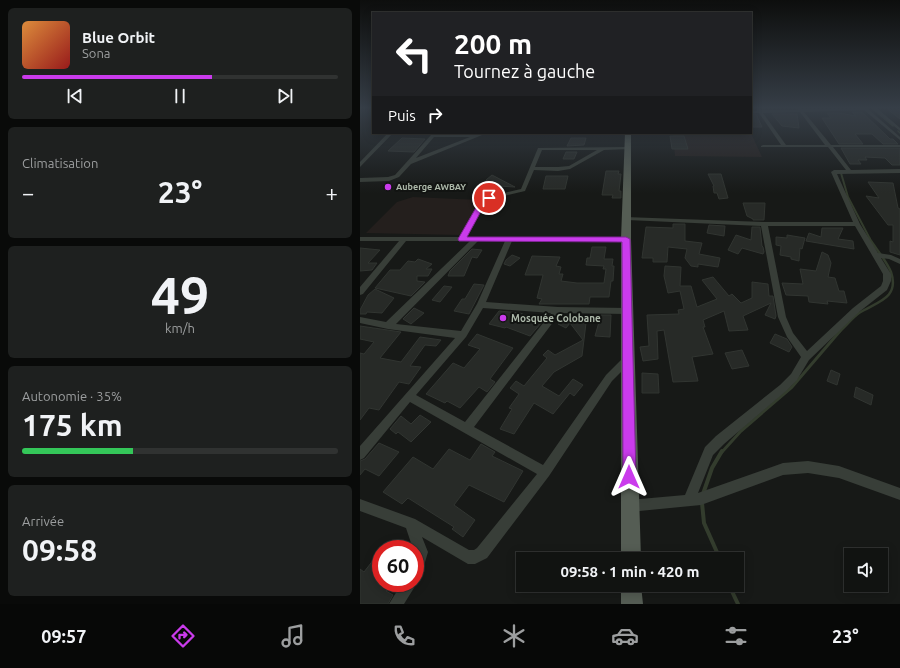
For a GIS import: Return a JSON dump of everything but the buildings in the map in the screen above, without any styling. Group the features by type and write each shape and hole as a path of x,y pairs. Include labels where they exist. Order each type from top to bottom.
{"main road":[{"path":"628,136 626,239 629,359 630,552"},
{"path":"631,592 632,604"}],"street":[{"path":"360,165 389,136"},
{"path":"360,180 395,177 433,136"},
{"path":"409,163 478,136"},
{"path":"778,136 785,146"},
{"path":"822,136 849,171"},
{"path":"763,146 900,146"},
{"path":"462,239 484,200 522,192 525,188 539,150 542,148 628,148"},
{"path":"532,168 558,169 570,167 602,149"},
{"path":"689,500 709,451 720,440 783,388 794,377 806,357 856,310 884,288 888,281 887,274 857,224 833,174 835,171 900,171"},
{"path":"627,218 764,224 857,224"},
{"path":"764,224 782,317 790,335 806,357"},
{"path":"360,239 626,239"},
{"path":"360,292 404,239"},
{"path":"388,326 476,239"},
{"path":"360,454 463,335 481,305 509,240"},
{"path":"875,255 891,257 900,262"},
{"path":"481,305 558,310 628,310"},
{"path":"467,427 558,310"},
{"path":"360,320 388,326 463,335"},
{"path":"360,505 411,523 468,557 475,557 482,553 545,472 609,378 629,359"},
{"path":"409,396 467,427 545,472"},
{"path":"629,506 701,498 783,469 808,467 839,472 900,494"},
{"path":"411,523 417,540"},
{"path":"396,604 404,592"}],"shaded area":[{"path":"673,136 752,136 762,157 675,156"},
{"path":"413,197 480,200 460,235 366,233 397,202"}],"waterway":[{"path":"844,172 841,173 848,197 870,239"},
{"path":"840,331 859,313 885,298 892,288 893,281 891,272 869,238"},
{"path":"722,452 741,431 792,387 840,331"},
{"path":"703,494 712,468 722,451"},
{"path":"702,503 704,523 717,552"},
{"path":"732,592 738,604"}],"place":[{"name":"Auberge AWBAY","path":"388,187"},
{"name":"Mosquée Colobane","path":"503,318"}],"route":[{"path":"489,198 484,200 462,239 626,239 629,359 629,477"}]}
